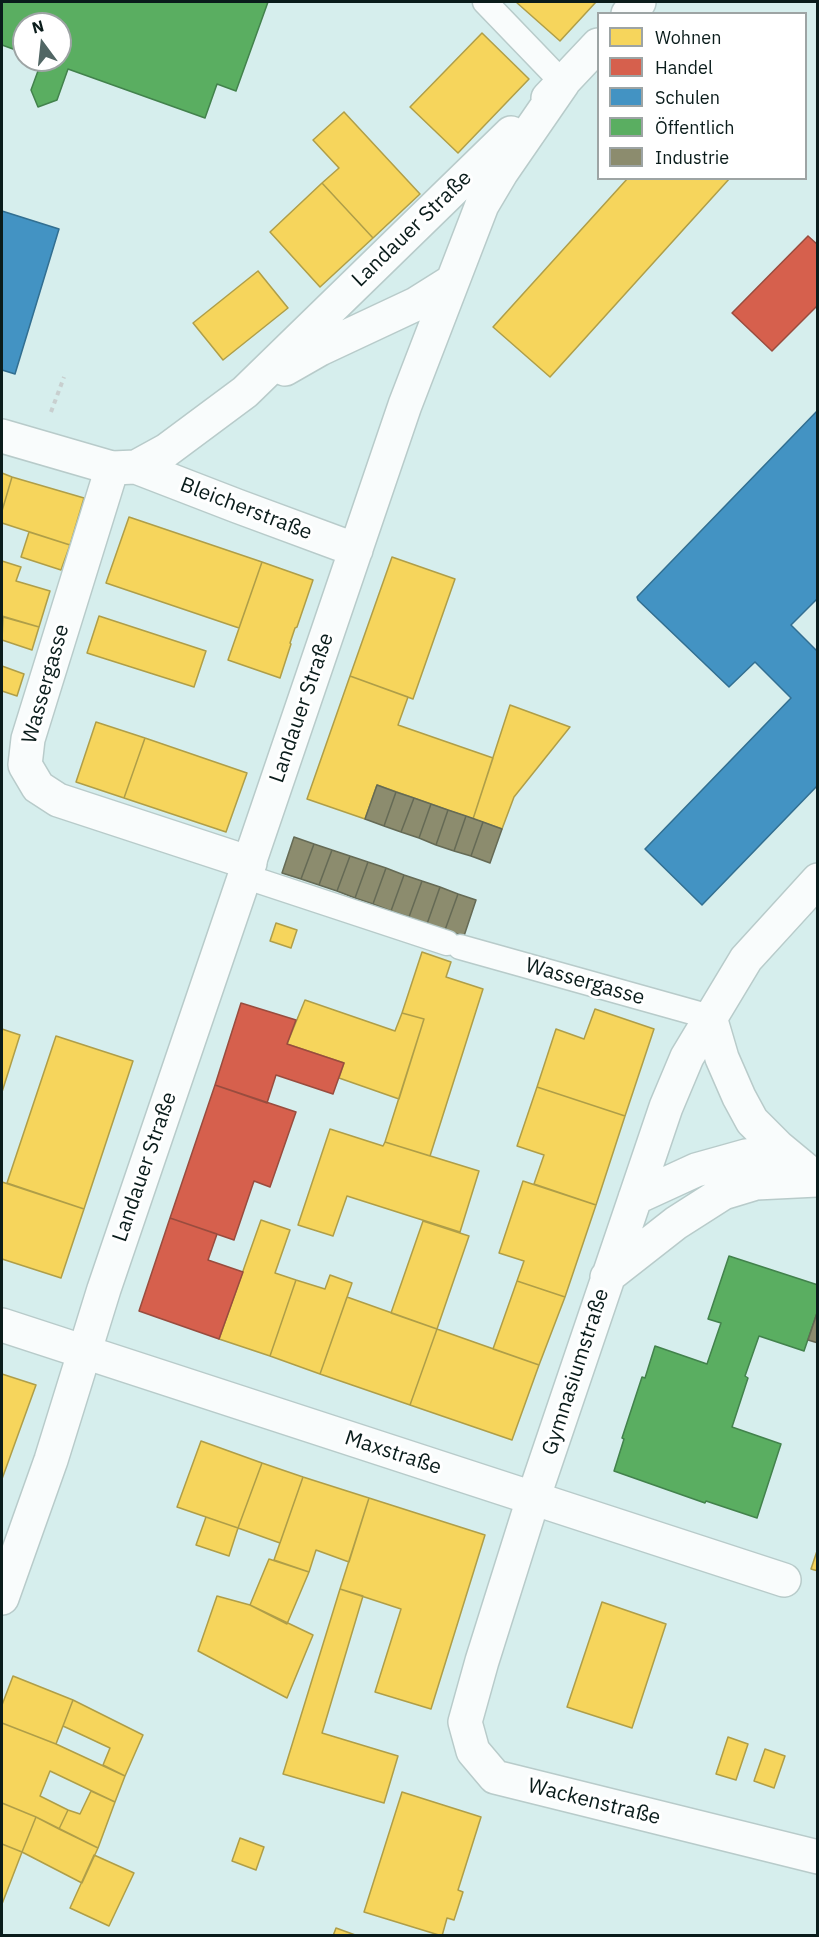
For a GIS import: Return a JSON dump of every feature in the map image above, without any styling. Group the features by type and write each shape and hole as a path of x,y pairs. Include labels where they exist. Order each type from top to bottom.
{"street":[{"name":"Landauer Straße","path":"124,467 167,450 245,392 563,83 597,46"},
{"name":"Landauer Straße","path":"2,1598 51,1460 84,1352 405,405 482,205 501,173 563,83"},
{"path":"245,392 320,349 416,304 452,282"},
{"name":"Bleicherstraße","path":"2,436 124,467 356,550"},
{"name":"Wassergasse","path":"124,467 27,738 26,765 38,787 58,800 247,870"},
{"path":"607,1277 666,1107 687,1057 746,959 818,880"},
{"path":"710,1017 722,1058 752,1121 817,1180"},
{"path":"634,1198 696,1170 746,1156 784,1152"},
{"name":"Gymnasiumstraße","path":"482,1661 607,1277 676,1223 723,1193 756,1182 817,1180"},
{"name":"Maxstraße","path":"2,1325 784,1580"},
{"name":"Wackenstraße","path":"482,1661 465,1722 473,1751 495,1777 818,1857"}],"lane":[{"path":"485,2 563,83"},
{"name":"Wassergasse","path":"247,870 454,945 710,1017"}],"building: Wohnen":[{"path":"516,2 596,2 560,41"},
{"path":"482,33 529,79 458,153 410,107"},
{"path":"344,112 420,194 373,238 322,183 339,168 313,140"},
{"path":"626,180 728,180 550,377 493,327"},
{"path":"322,183 373,238 320,287 270,232"},
{"path":"258,271 288,308 223,360 193,323"},
{"path":"2,473 12,477 2,511"},
{"path":"12,477 84,498 70,545 2,523 2,511"},
{"path":"129,517 262,562 239,628 106,583"},
{"path":"29,532 70,545 61,570 21,557"},
{"path":"392,557 455,579 413,699 350,676"},
{"path":"2,561 21,567 16,581 50,591 39,627 2,616"},
{"path":"262,562 313,580 280,678 228,660"},
{"path":"99,616 206,651 194,687 87,653"},
{"path":"3,617 39,627 32,650 2,640"},
{"path":"2,666 24,674 17,696 2,691"},
{"path":"350,676 408,697 398,725 493,758 473,819 377,785 365,819 307,799"},
{"path":"510,705 570,727 514,797 502,829 473,819"},
{"path":"96,722 145,738 124,798 76,782"},
{"path":"145,738 247,773 226,832 124,798"},
{"path":"276,923 297,930 291,948 270,941"},
{"path":"422,952 451,962 446,977 483,989 430,1156 385,1142 424,1019 402,1013"},
{"path":"305,1000 395,1031 402,1013 424,1019 399,1099 339,1078 344,1063 287,1044"},
{"path":"595,1009 654,1029 625,1116 537,1087 556,1029 584,1039"},
{"path":"2,1029 20,1035 2,1092"},
{"path":"56,1036 133,1061 84,1209 7,1183"},
{"path":"537,1087 625,1116 596,1205 534,1184 544,1155 517,1146"},
{"path":"330,1129 383,1146 385,1142 479,1171 460,1232 347,1196 333,1236 298,1225"},
{"path":"523,1181 596,1205 565,1297 517,1281 524,1261 499,1253"},
{"path":"2,1182 84,1209 61,1278 2,1259"},
{"path":"261,1220 290,1230 275,1273 296,1280 270,1356 219,1339"},
{"path":"423,1221 469,1236 437,1329 391,1313"},
{"path":"330,1275 352,1283 320,1374 270,1356 296,1280 325,1289"},
{"path":"517,1281 565,1297 539,1365 493,1349"},
{"path":"347,1297 437,1329 410,1405 320,1374"},
{"path":"437,1329 539,1365 512,1440 410,1405"},
{"path":"2,1374 36,1385 2,1479"},
{"path":"201,1441 262,1463 238,1528 177,1507"},
{"path":"262,1463 303,1477 280,1543 238,1528"},
{"path":"303,1477 369,1498 349,1562 316,1550 309,1572 274,1560"},
{"path":"369,1498 485,1535 431,1709 375,1692 401,1609 340,1589"},
{"path":"206,1517 238,1528 229,1556 196,1545"},
{"path":"818,1548 818,1571 811,1569"},
{"path":"269,1559 309,1572 287,1624 250,1605"},
{"path":"340,1589 363,1596 322,1733 398,1756 384,1803 283,1774"},
{"path":"217,1596 250,1605 313,1635 287,1698 198,1651"},
{"path":"602,1602 666,1624 632,1728 567,1707"},
{"path":"13,1676 73,1700 56,1744 2,1723 2,1705"},
{"path":"73,1700 143,1735 125,1776 103,1765 110,1748 63,1726"},
{"path":"2,1723 56,1744 125,1776 115,1802 50,1771 40,1796 68,1810 59,1829 2,1803"},
{"path":"728,1737 748,1744 736,1780 716,1774"},
{"path":"765,1749 785,1756 774,1788 754,1781"},
{"path":"91,1791 115,1802 98,1848 59,1829 68,1810 80,1814"},
{"path":"402,1792 481,1817 458,1890 463,1892 454,1920 447,1918 442,1936 364,1912"},
{"path":"2,1803 36,1817 22,1852 2,1844"},
{"path":"36,1817 98,1848 82,1883 22,1852"},
{"path":"240,1838 264,1847 256,1870 232,1861"},
{"path":"2,1844 22,1852 2,1904"},
{"path":"94,1855 134,1873 109,1926 70,1908"},
{"path":"336,1928 358,1936 333,1936"}],"building: Handel":[{"path":"808,236 818,245 818,305 772,351 732,313"},
{"path":"241,1003 296,1020 287,1044 344,1063 333,1094 276,1075 267,1103 215,1085"},
{"path":"215,1085 296,1112 270,1187 254,1181 234,1240 170,1218"},
{"path":"170,1218 217,1234 208,1260 243,1272 219,1339 139,1311"}],"building: Schulen":[{"path":"2,211 59,229 15,374 2,370"},
{"path":"818,410 818,598 791,625 818,652 818,785 702,905 645,849 791,698 755,662 729,687 637,597"}],"building: Öffentlich":[{"path":"2,2 268,2 236,91 217,84 205,118 72,70 72,12 12,12 12,49 2,45"},
{"path":"38,72 67,72 57,100 38,107 31,90"},
{"path":"729,1256 818,1285 818,1310 804,1351 759,1336 745,1376 748,1378 732,1427 781,1444 757,1518 706,1501 705,1503 614,1471 642,1377 645,1378 655,1346 707,1364 721,1323 708,1319"}],"building: Industrie":[{"path":"377,785 396,792 384,826 365,819"},
{"path":"396,792 414,798 401,832 384,826"},
{"path":"414,798 431,804 419,838 401,832"},
{"path":"431,804 448,810 436,845 419,838"},
{"path":"448,810 466,816 454,851 436,845"},
{"path":"466,816 483,822 471,856 454,851"},
{"path":"483,822 502,829 490,863 471,856"},
{"path":"294,837 314,844 301,879 282,873"},
{"path":"314,844 332,850 319,885 301,879"},
{"path":"332,850 350,856 337,891 319,885"},
{"path":"350,856 368,862 355,898 337,891"},
{"path":"368,862 386,868 373,904 355,898"},
{"path":"386,868 404,875 391,911 373,904"},
{"path":"404,875 422,881 409,917 391,911"},
{"path":"422,881 440,887 427,924 409,917"},
{"path":"440,887 458,894 445,930 427,924"},
{"path":"458,894 476,900 464,936 445,930"},
{"path":"818,1310 818,1343 808,1340"}]}
